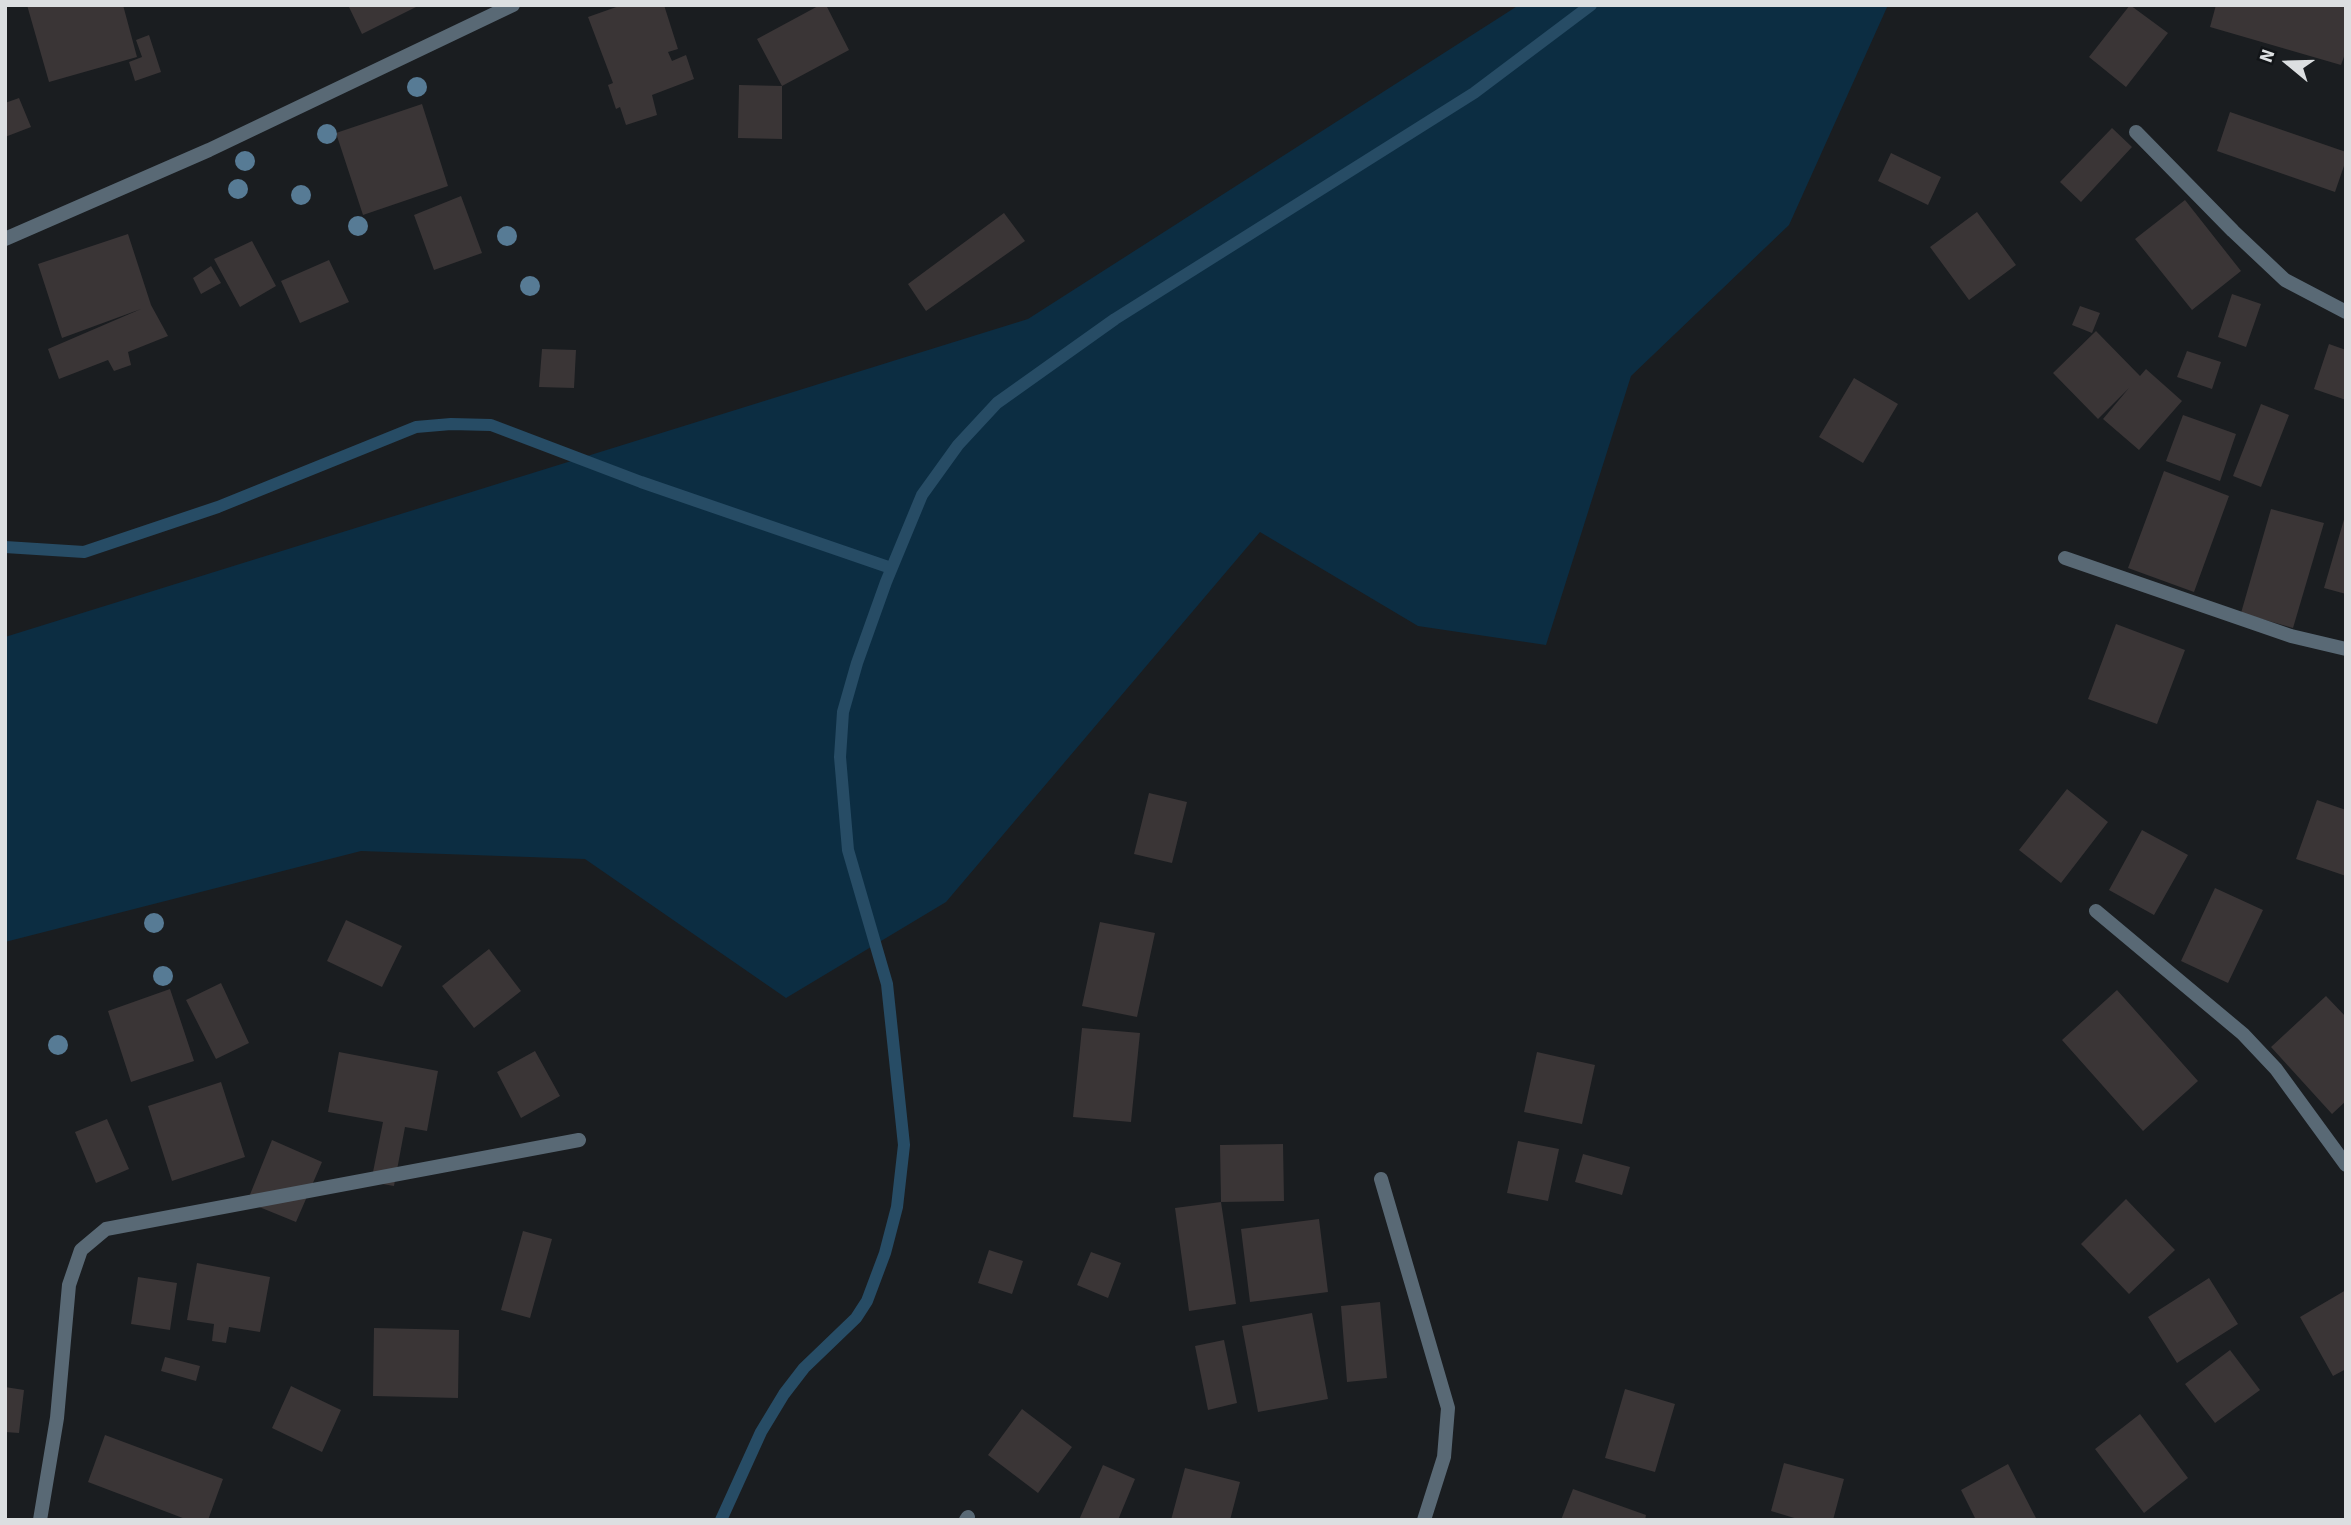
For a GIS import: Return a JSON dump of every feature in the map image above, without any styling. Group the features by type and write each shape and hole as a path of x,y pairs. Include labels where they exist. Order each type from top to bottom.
{"street":[{"path":"5,239 209,150 513,5"},
{"path":"2136,132 2285,280 2346,312"},
{"path":"2065,558 2291,636 2346,649"},
{"path":"2096,911 2243,1034 2276,1069 2346,1165"},
{"path":"40,1520 57,1418 69,1285 81,1250 106,1229 579,1140"},
{"path":"1381,1179 1448,1408 1444,1457 1424,1520"}],"shaded area":[{"path":"1519,5 1888,5 1789,225 1631,376 1546,645 1418,626 1260,532 946,902 786,998 585,859 361,851 5,942 5,637 1028,319"}],"building":[{"path":"27,5 123,5 137,57 49,82"},
{"path":"348,5 420,5 362,34"},
{"path":"622,5 664,5 678,49 668,52 672,61 686,55 694,79 652,95 657,115 626,125 620,107 616,109 608,85 613,83 588,17"},
{"path":"820,5 826,5 849,50 782,86 757,39"},
{"path":"2130,5 2168,33 2126,87 2089,57"},
{"path":"2216,5 2346,5 2346,51 2341,65 2210,27"},
{"path":"149,35 161,72 135,81 129,62 142,57 136,40"},
{"path":"739,85 782,86 782,139 738,138"},
{"path":"19,98 31,127 5,137 5,103"},
{"path":"422,104 448,186 363,215 336,133"},
{"path":"2230,112 2346,152 2346,160 2335,192 2217,151"},
{"path":"2112,128 2132,147 2081,202 2060,182"},
{"path":"1891,153 1941,177 1928,205 1878,181"},
{"path":"461,196 482,253 434,270 414,215"},
{"path":"2185,200 2241,271 2192,310 2135,239"},
{"path":"1977,212 2016,265 1969,300 1930,247"},
{"path":"1004,213 1025,241 926,311 908,284"},
{"path":"128,234 151,305 168,336 128,352 131,365 114,371 108,360 59,379 48,349 141,309 62,338 38,264"},
{"path":"252,241 276,286 240,307 214,259"},
{"path":"329,260 349,302 300,323 281,281"},
{"path":"211,266 221,283 201,294 193,278"},
{"path":"2232,294 2261,304 2246,347 2218,337"},
{"path":"2080,306 2100,313 2092,333 2072,325"},
{"path":"2096,331 2140,376 2146,369 2182,401 2139,450 2103,419 2129,388 2098,419 2053,373"},
{"path":"2329,344 2346,350 2346,400 2314,389"},
{"path":"542,349 576,350 574,388 539,387"},
{"path":"2187,351 2221,362 2212,389 2177,377"},
{"path":"1854,378 1898,404 1863,463 1819,437"},
{"path":"2261,404 2289,415 2261,487 2233,476"},
{"path":"2183,415 2236,434 2220,481 2166,461"},
{"path":"2164,471 2229,496 2194,592 2128,568"},
{"path":"2271,509 2324,523 2293,628 2241,613"},
{"path":"2346,516 2346,594 2324,588"},
{"path":"2116,624 2185,650 2157,724 2088,699"},
{"path":"2067,789 2108,822 2061,883 2019,850"},
{"path":"1149,793 1187,802 1172,863 1134,854"},
{"path":"2317,800 2346,810 2346,876 2296,859"},
{"path":"2142,830 2188,855 2154,915 2109,890"},
{"path":"2215,888 2263,910 2228,983 2181,961"},
{"path":"346,920 402,946 382,987 327,961"},
{"path":"1100,922 1155,933 1137,1017 1082,1006"},
{"path":"489,949 521,991 474,1028 442,986"},
{"path":"221,983 249,1043 216,1059 186,1000"},
{"path":"170,989 194,1061 131,1082 108,1011"},
{"path":"2117,990 2198,1081 2143,1131 2062,1040"},
{"path":"2326,996 2346,1017 2346,1101 2332,1114 2271,1047"},
{"path":"1082,1028 1140,1033 1131,1122 1073,1117"},
{"path":"535,1051 560,1096 521,1118 497,1072"},
{"path":"339,1052 438,1071 427,1131 405,1127 394,1186 371,1182 383,1122 328,1112"},
{"path":"1537,1052 1595,1065 1582,1124 1524,1112"},
{"path":"221,1082 245,1157 172,1181 148,1106"},
{"path":"107,1119 129,1169 96,1183 75,1132"},
{"path":"272,1140 322,1162 296,1222 247,1202"},
{"path":"1518,1141 1559,1149 1548,1201 1507,1193"},
{"path":"1283,1144 1284,1201 1221,1202 1220,1145"},
{"path":"1583,1154 1630,1167 1622,1195 1575,1182"},
{"path":"2126,1199 2175,1250 2129,1294 2081,1244"},
{"path":"1221,1202 1236,1304 1189,1311 1175,1208"},
{"path":"1319,1219 1328,1292 1250,1302 1241,1229"},
{"path":"523,1231 552,1239 530,1318 501,1310"},
{"path":"989,1250 1023,1261 1012,1294 978,1283"},
{"path":"1091,1252 1121,1263 1108,1298 1077,1285"},
{"path":"197,1263 270,1277 260,1332 229,1327 226,1343 212,1341 214,1324 187,1320"},
{"path":"138,1277 177,1283 170,1330 131,1324"},
{"path":"2209,1278 2238,1324 2177,1363 2148,1317"},
{"path":"2346,1290 2346,1369 2333,1376 2300,1317"},
{"path":"1380,1302 1387,1378 1347,1382 1341,1306"},
{"path":"1312,1313 1328,1399 1258,1412 1242,1326"},
{"path":"374,1328 459,1330 458,1398 373,1396"},
{"path":"1224,1340 1237,1403 1208,1410 1195,1346"},
{"path":"2230,1350 2260,1390 2215,1423 2185,1384"},
{"path":"165,1357 200,1366 196,1381 161,1371"},
{"path":"291,1386 341,1410 322,1452 272,1428"},
{"path":"5,1387 24,1390 19,1433 5,1432"},
{"path":"1625,1389 1675,1404 1655,1472 1605,1458"},
{"path":"1022,1409 1072,1447 1038,1493 988,1455"},
{"path":"2140,1414 2188,1478 2144,1513 2095,1449"},
{"path":"105,1435 223,1479 208,1520 188,1520 88,1482"},
{"path":"1784,1463 1844,1479 1833,1520 1801,1520 1771,1511"},
{"path":"2008,1464 2037,1520 1976,1520 1961,1490"},
{"path":"1103,1465 1135,1479 1118,1520 1079,1520"},
{"path":"1185,1468 1240,1482 1230,1520 1171,1520"},
{"path":"1573,1489 1646,1515 1645,1520 1561,1520"}],"waterway":[{"path":"721,1520 761,1432 784,1394 804,1368 856,1318 867,1301 885,1253 897,1207 904,1145 887,984 848,850 840,757 843,712 857,663 886,582 922,495 958,445 997,403 1115,319 1474,93 1591,5"},
{"path":"5,547 84,552 218,507 416,427 451,424 491,425 641,482 891,568"}]}
